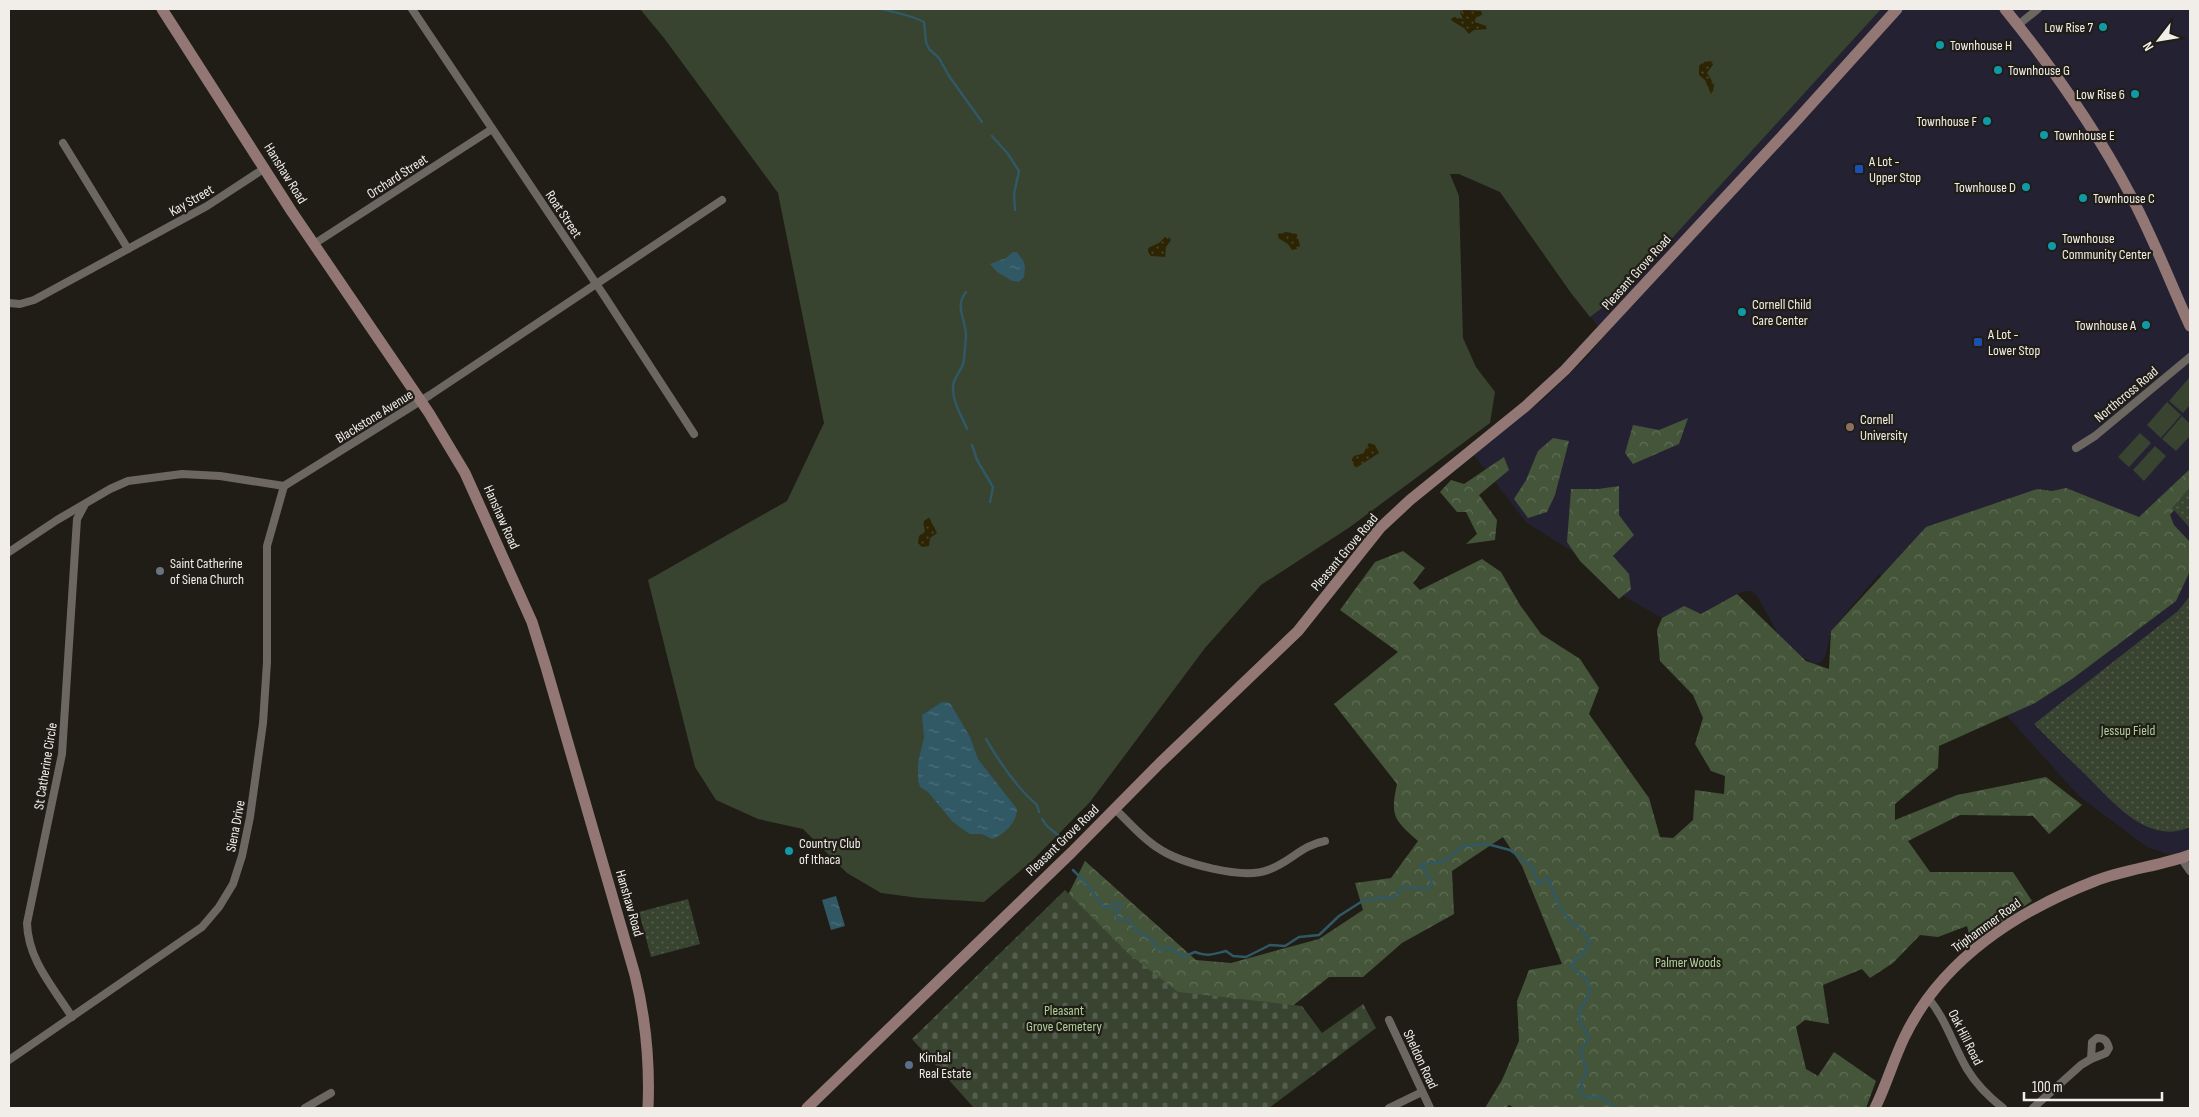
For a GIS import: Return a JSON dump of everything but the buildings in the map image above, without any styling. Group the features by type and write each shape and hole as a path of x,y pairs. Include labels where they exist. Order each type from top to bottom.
{"street":[{"name":"Hanshaw Road","path":"162,9 314,244 449,445 477,497 532,622 642,1002 649,1058 648,1108"},
{"name":"Roat Street","path":"412,9 597,285 694,434"},
{"name":"Pleasant Grove Road","path":"807,1108 1298,630 1380,528 1410,500 1526,406 1564,370 1789,129 1897,9"},
{"path":"2005,9 2080,109 2113,164 2134,202 2190,326"},
{"path":"2018,25 2038,9"},
{"name":"Orchard Street","path":"314,244 492,129"},
{"path":"62,143 128,249"},
{"name":"Kay Street","path":"9,303 20,304 34,300 207,206 265,168"},
{"name":"Blackstone Avenue","path":"284,486 420,401 597,285 722,200"},
{"name":"Northcross Road","path":"2076,448 2095,436 2190,357"},
{"path":"9,552 56,520 84,506 110,489 128,482 166,475 220,476 284,486"},
{"name":"Siena Drive","path":"9,1060 202,927 219,907 233,884 248,828 261,738 267,662 267,546 284,486"},
{"name":"St Catherine Circle","path":"72,1017 31,953 27,938 27,923 62,754 77,519 84,506"},
{"path":"1115,809 1163,851 1198,864 1247,873 1266,871 1312,844 1325,841"},
{"path":"2186,856 2190,871"},
{"name":"Triphammer Road","path":"1875,1108 1904,1038 1928,998 1958,962 2024,914 2061,895 2097,880 2186,856"},
{"name":"Oak Hill Road","path":"1928,998 1945,1021 1967,1069 1983,1090 2003,1108"},
{"name":"Sheldon Road","path":"1389,1020 1430,1108"},
{"path":"2034,1108 2081,1065 2091,1059"},
{"path":"1389,1108 1422,1092"},
{"path":"305,1108 331,1093"}],"shaded area":[{"name":"Cornell University","path":"1364,9 2190,9 2190,873 2178,858 2147,847 2079,796 1879,574 1831,631 1825,657 1821,662 1815,664 1793,652 1777,632 1757,596 1751,591 1737,594 1713,611 1701,615 1684,607 1662,618 1625,597 1579,556 1526,522 1474,455 1545,398 1588,356 1605,335 1571,293 1500,192 1459,174 1449,173"}],"green space":[{"path":"640,9 1881,9 1623,292 1590,317 1500,192 1459,174 1450,174 1459,196 1463,338 1476,367 1495,392 1490,423 1350,527 1261,585 1205,648 1090,802 1033,860 984,902 919,898 881,893 847,873 803,829 758,819 716,800 695,767 648,580 787,501 824,423 778,193 664,38"},
{"path":"2189,378 2190,405 2183,413 2169,401"},
{"path":"2167,402 2181,415 2161,438 2147,425"},
{"path":"2182,416 2190,424 2190,436 2176,451 2162,439"},
{"path":"1688,418 1679,444 1633,464 1625,453 1633,425 1659,430"},
{"path":"2140,433 2151,443 2129,467 2118,457"},
{"path":"1553,438 1569,441 1555,495 1547,512 1528,518 1514,499 1526,480 1538,451"},
{"path":"2155,446 2166,456 2144,481 2133,470"},
{"path":"1504,457 1509,470 1479,495 1497,520 1495,540 1466,544 1477,534 1466,512 1457,512 1440,492 1451,480 1464,484"},
{"name":"Palmer Woods","path":"2190,469 2190,491 2170,515 2174,525 2190,542 2190,571 2176,601 2072,679 2035,703 1939,746 1938,768 1895,804 1895,820 1957,795 2046,777 2082,805 2049,834 2033,816 1960,815 1908,841 1930,872 2013,872 2032,901 1971,942 1967,926 1938,937 1920,935 1893,963 1870,978 1862,969 1823,985 1829,1024 1805,1020 1796,1027 1806,1069 1818,1076 1834,1052 1876,1081 1866,1108 1515,1108 1509,1105 1505,1108 1485,1108 1502,1080 1519,1041 1517,1001 1529,970 1562,964 1522,866 1503,837 1452,871 1454,914 1402,943 1363,977 1329,977 1290,1008 1168,996 1067,897 1085,861 1196,960 1231,963 1319,939 1363,910 1355,883 1391,878 1418,841 1404,828 1396,817 1394,803 1397,784 1334,704 1398,652 1340,610 1375,562 1403,551 1425,568 1413,583 1420,590 1482,559 1501,572 1520,605 1541,634 1580,659 1599,688 1589,714 1649,798 1660,837 1673,838 1693,820 1695,790 1724,794 1725,776 1711,771 1695,744 1703,718 1693,695 1660,661 1657,630 1662,618 1684,606 1701,614 1737,594 1806,661 1829,669 1831,631 1926,527 2037,489 2052,491 2066,488 2139,517"},
{"path":"1619,486 1619,515 1634,535 1613,556 1629,574 1631,589 1619,599 1580,561 1567,542 1571,489 1598,489"},
{"path":"2190,487 2190,528 2172,508"},
{"name":"Jessup Field","path":"2190,596 2190,827 2175,831 2160,831 2146,826 2120,809 2034,724 2178,611"},
{"name":"Pleasant Grove Cemetery","path":"1065,890 1129,954 1178,992 1302,1006 1322,1033 1363,1004 1376,1028 1269,1108 974,1108 912,1039"},
{"path":"688,899 700,944 651,957 639,912"}],"sand":[{"path":"1464,10 1481,11 1483,14 1475,19 1475,22 1486,26 1487,29 1474,30 1469,34 1464,28 1452,21 1451,19 1454,17 1463,19 1460,12"},
{"path":"1713,61 1714,63 1707,73 1714,84 1713,93 1711,94 1705,80 1699,75 1699,66 1703,62"},
{"path":"1286,232 1297,234 1300,246 1297,249 1292,250 1288,244 1278,238 1278,234"},
{"path":"1165,237 1169,237 1171,240 1166,247 1165,257 1151,256 1148,248 1159,243"},
{"path":"1369,443 1375,445 1379,453 1356,468 1352,462 1353,457 1364,452"},
{"path":"929,517 937,533 930,538 929,546 922,547 918,543 919,536 925,531 923,522"}],"water":[{"path":"1013,252 1017,252 1024,262 1024,277 1019,282 1012,281 997,272 990,264 1006,258"},
{"path":"942,702 950,703 970,737 978,759 1017,809 1015,819 1009,827 992,839 982,834 970,834 962,829 952,821 928,792 920,787 918,763 924,737 922,715"},
{"path":"836,896 845,926 831,930 822,900"}],"waterway":[{"path":"882,9 924,22 926,42 929,49 939,58 949,76 982,122"},
{"path":"992,136 1008,154 1019,171 1014,194 1015,210"},
{"path":"966,292 961,303 966,330 964,358 962,367 954,382 953,394 967,429"},
{"path":"972,445 977,460 993,487 990,502"},
{"path":"986,739 1009,774 1037,805 1039,812"},
{"path":"1042,819 1059,836 1060,841"},
{"path":"1073,870 1087,884 1104,908 1116,903 1120,904 1121,908 1114,911 1118,919 1129,919 1134,928 1154,942 1157,949 1163,950 1167,947 1183,957 1195,952 1207,955 1226,951 1233,956 1246,957 1270,945 1285,946 1299,937 1319,935 1339,916 1364,900 1394,897 1403,886 1427,889 1432,884 1421,865 1444,861 1463,846 1487,844 1510,850 1534,870 1538,884 1548,878 1559,906 1571,922 1580,928 1590,941 1587,948 1571,966 1586,979 1590,987 1579,1015 1589,1038 1580,1052 1587,1069 1579,1091 1586,1097 1602,1098 1615,1108"}],"place":[{"name":"Low Rise 7","path":"2103,27"},
{"name":"Townhouse H","path":"1940,45"},
{"name":"Townhouse G","path":"1998,70"},
{"name":"Low Rise 6","path":"2135,94"},
{"name":"Townhouse F","path":"1987,121"},
{"name":"Townhouse E","path":"2044,135"},
{"name":"A Lot - Upper Stop","path":"1859,169"},
{"name":"Townhouse D","path":"2026,187"},
{"name":"Townhouse C","path":"2083,198"},
{"name":"Townhouse Community Center","path":"2052,246"},
{"name":"Cornell Child Care Center","path":"1742,312"},
{"name":"Townhouse A","path":"2146,325"},
{"name":"A Lot - Lower Stop","path":"1978,342"},
{"name":"Cornell University","path":"1850,427"},
{"name":"Saint Catherine of Siena Church","path":"160,571"},
{"name":"Country Club of Ithaca","path":"789,851"},
{"name":"Kimbal Real Estate","path":"909,1065"}]}
